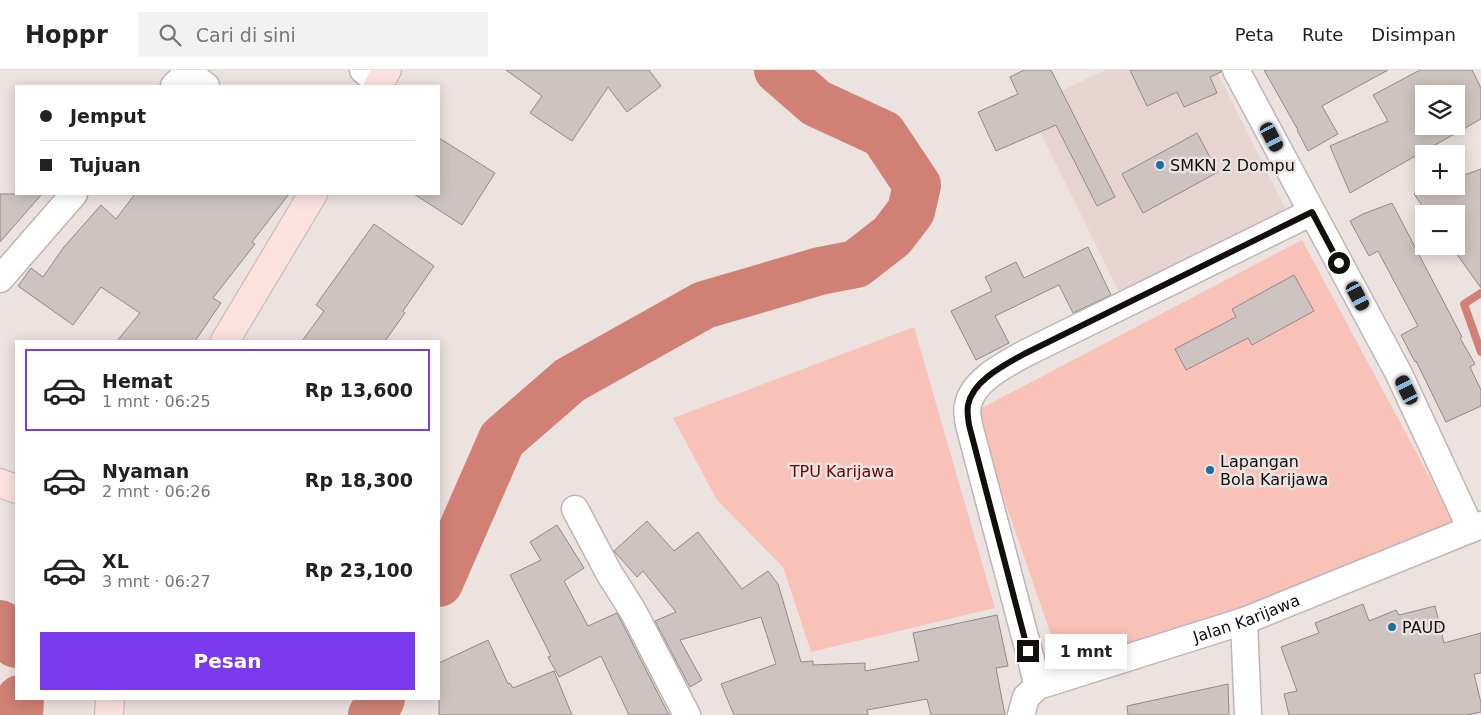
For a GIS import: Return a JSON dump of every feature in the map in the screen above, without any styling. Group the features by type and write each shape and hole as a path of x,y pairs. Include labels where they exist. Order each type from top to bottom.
{"main road":[{"path":"226,340 312,195"},
{"path":"0,483 15,489"},
{"path":"109,715 110,700"}],"street":[{"path":"1236,70 1399,374 1476,527"},
{"path":"0,279 73,195"},
{"path":"1021,715 1026,698 1038,686 969,425 968,405 976,388 990,374 1024,354 1312,212"},
{"path":"575,509 609,573 633,611 687,715"},
{"name":"Jalan Karijawa","path":"1038,686 1244,621 1476,527"},
{"path":"1244,621 1248,715"}],"shaded area":[{"name":"SMKN 2 Dompu","path":"1105,70 1216,70 1292,222 1125,304 1028,107"}],"green space":[{"name":"Lapangan Bola Karijawa","path":"1302,240 1457,528 1068,684 974,412"},
{"name":"TPU Karijawa","path":"914,327 995,608 811,652 783,567 717,500 673,418"}],"building":[{"path":"506,70 649,70 661,86 627,112 608,87 572,141 530,113 542,96"},
{"path":"1024,70 1051,70 1115,197 1097,206 1056,125 996,151 978,112 1018,94 1010,77"},
{"path":"1130,70 1221,70 1221,72 1210,77 1217,93 1184,107 1177,92 1147,106"},
{"path":"1264,70 1388,70 1322,106 1338,134 1308,151"},
{"path":"1420,70 1472,70 1481,88 1481,119 1465,128 1465,85 1415,85 1415,135 1453,135 1435,145 1415,145 1415,156 1350,193 1330,146 1388,121 1373,95"},
{"path":"1197,133 1218,172 1143,213 1122,174"},
{"path":"440,139 495,173 462,225 416,195 440,195"},
{"path":"1481,169 1481,288 1457,255 1465,255 1465,205 1422,205 1414,194 1465,195 1465,175"},
{"path":"0,194 41,195 0,242"},
{"path":"134,195 288,195 252,242 255,244 213,298 221,303 196,340 118,340 140,313 101,287 73,325 18,286 31,268 43,277 64,247 101,205 116,219"},
{"path":"1392,203 1415,247 1415,255 1419,255 1475,364 1470,367 1481,390 1481,406 1446,422 1401,335 1418,326 1378,251 1369,256 1350,221"},
{"path":"374,224 434,266 386,340 303,340 324,311 316,305"},
{"path":"1088,247 1111,295 1073,313 1059,285 995,316 1009,343 976,360 951,311 992,291 985,277 1016,262 1024,278"},
{"path":"1294,275 1314,311 1252,345 1248,338 1186,370 1175,349 1236,317 1232,309"},
{"path":"647,521 674,551 698,532 742,589 768,571 778,584 801,662 813,661 813,665 865,663 865,671 919,661 913,633 997,615 1008,666 996,668 1005,715 931,715 927,699 867,710 868,715 734,715 721,684 776,664 761,617 680,640 702,680 690,687 655,621 676,612 643,571 637,577 614,551"},
{"path":"557,525 584,568 564,581 588,626 617,613 669,715 629,715 601,656 559,677 548,657 551,656 510,575 541,560 530,542"},
{"path":"1363,604 1369,621 1396,610 1399,615 1435,606 1444,643 1481,633 1481,673 1474,674 1481,703 1481,712 1466,715 1289,715 1284,694 1297,691 1281,647 1319,633 1315,623"},
{"path":"488,640 508,684 510,683 513,688 554,671 572,715 439,715 440,663"},
{"path":"1228,684 1229,715 1128,715 1127,706"}],"waterway":[{"path":"440,581 502,439 570,380 704,305 820,271 856,264 892,236 911,211 917,185 883,134 816,103 778,70"},
{"path":"1481,293 1464,304 1481,352"},
{"path":"0,624 15,643"},
{"path":"19,715 20,700"},
{"path":"372,715 380,700"}],"place":[{"name":"SMKN 2 Dompu","path":"1160,165"},
{"name":"Lapangan Bola Karijawa","path":"1210,470"},
{"name":"PAUD","path":"1392,627"}],"route":[{"path":"1028,651 969,425 968,405 976,388 990,374 1024,354 1312,212 1339,263"}]}
